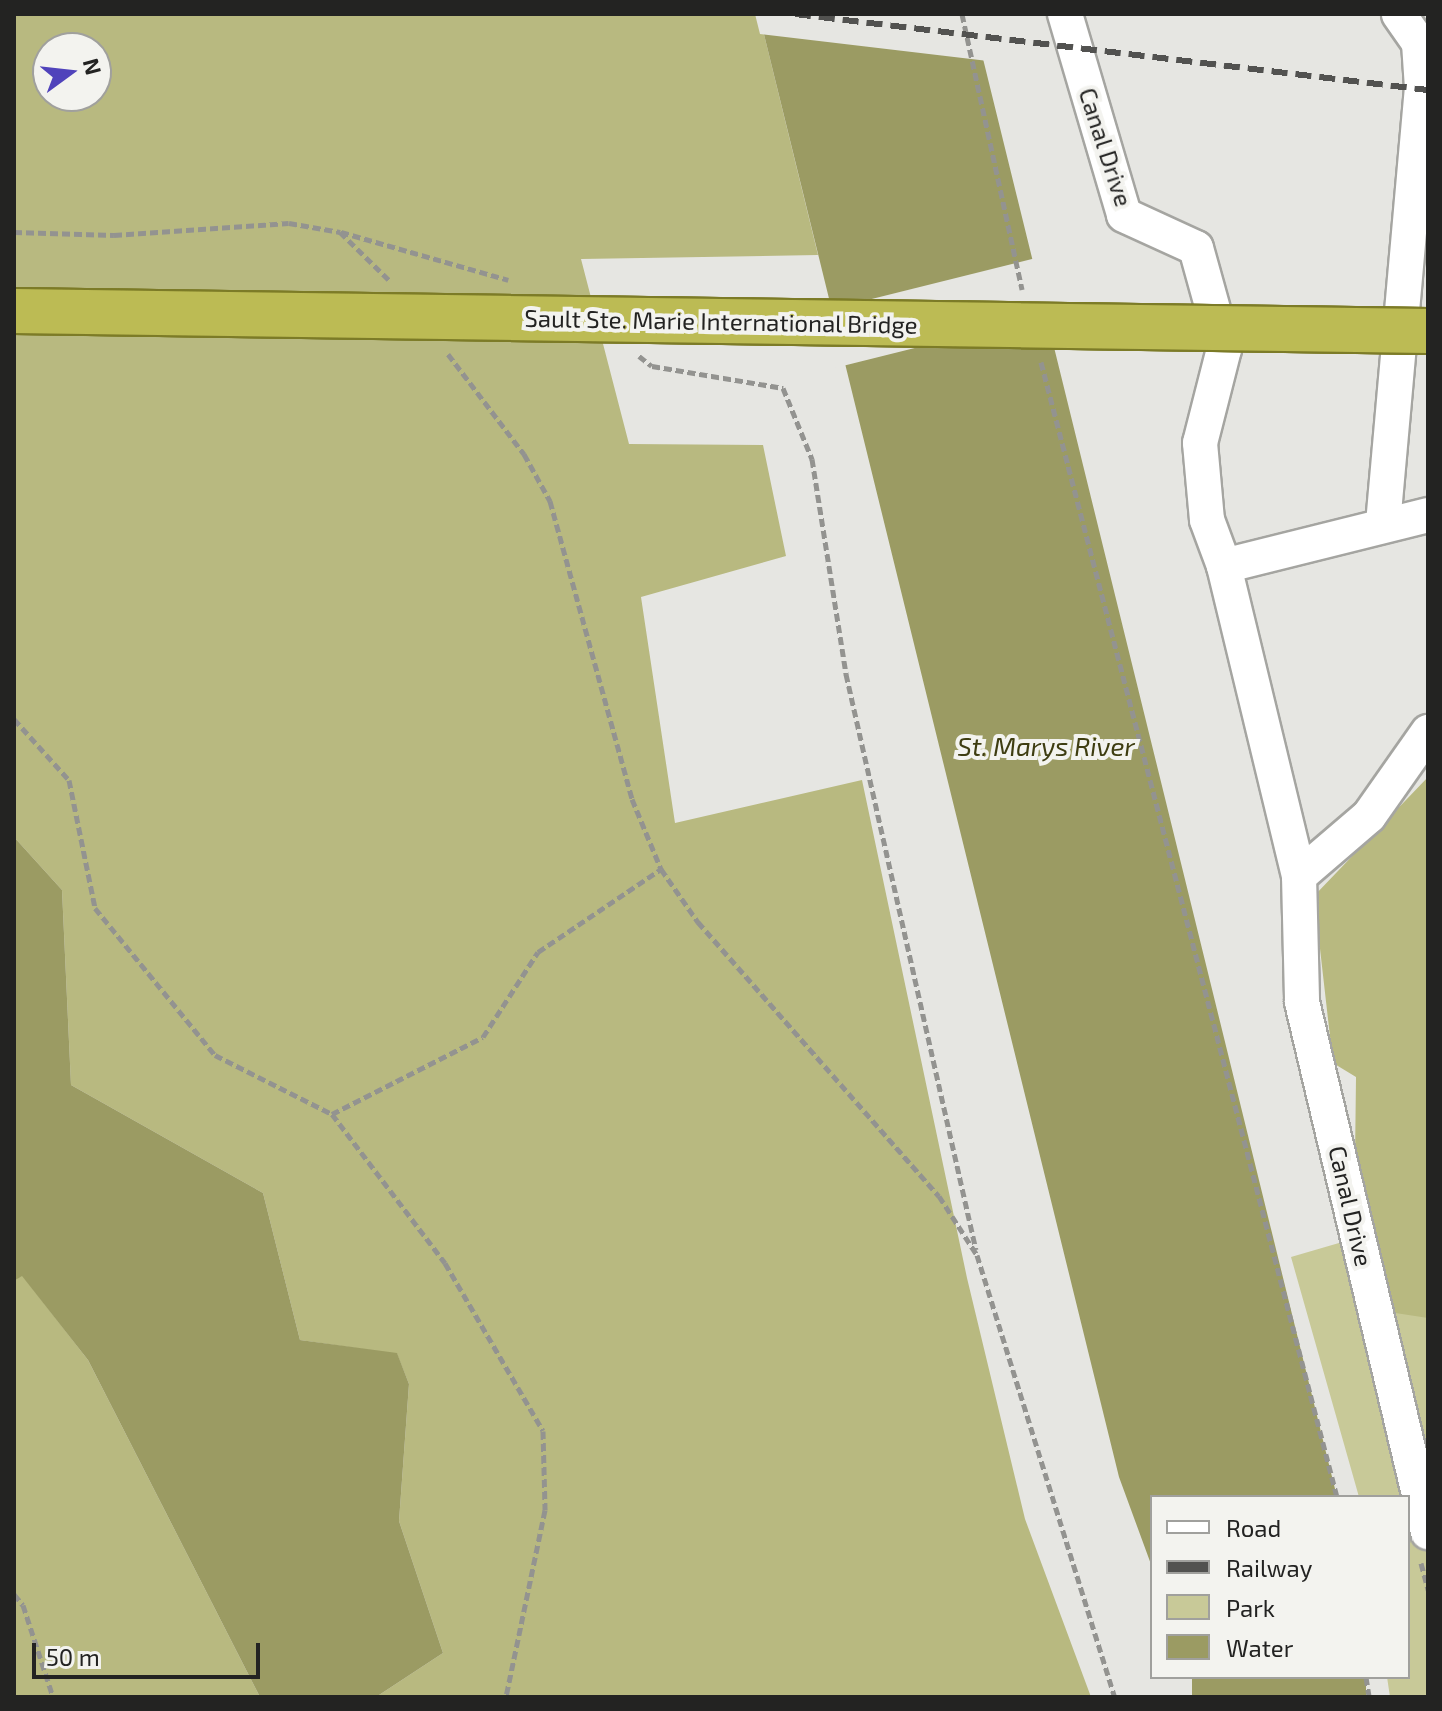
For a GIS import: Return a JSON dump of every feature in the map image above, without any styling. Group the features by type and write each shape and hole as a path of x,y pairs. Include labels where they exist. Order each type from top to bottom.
{"highway":[{"name":"Sault Ste. Marie International Bridge","path":"14,311 1428,331"}],"street":[{"name":"Canal Drive","path":"1065,14 1124,215 1196,248 1224,349 1200,443 1207,520 1224,566 1299,876 1302,1002 1428,1532"},
{"path":"1383,524 1422,88 1419,43 1399,14"},
{"path":"1224,566 1428,515"},
{"path":"1299,876 1369,816 1428,732"}],"path":[{"path":"962,14 1023,294"},
{"path":"340,232 513,281"},
{"path":"628,348 652,366 783,388 812,459 846,674 977,1255 1115,1697"},
{"path":"1039,356 1336,1495"},
{"path":"524,454 550,501 632,799 661,869 698,922 939,1196 977,1255"},
{"path":"14,719 69,780 95,908 215,1055 332,1114 445,1263 543,1431 545,1510 506,1697"},
{"path":"332,1114 483,1037 538,952 661,869"},
{"path":"14,1594 23,1605 53,1697"}],"green space":[{"path":"14,14 759,14 818,255 581,259 629,444 763,445 786,556 641,597 675,823 862,780 967,1278 1025,1519 1091,1697 376,1697 443,1653 399,1521 409,1384 397,1354 300,1340 263,1193 71,1085 62,890 14,837"},
{"path":"1428,777 1428,1318 1389,1312 1355,1159 1356,1077 1333,1063 1314,896"},
{"path":"1428,1217 1428,1697 1390,1697 1387,1679 1410,1679 1410,1495 1358,1495 1291,1257"},
{"path":"22,1275 88,1360 260,1697 14,1697 14,1281"}],"water":[{"name":"St. Marys River","path":"759,14 972,14 1337,1495 1150,1495 1150,1562 1119,1477"},
{"path":"14,837 62,890 71,1085 263,1193 300,1340 397,1353 409,1384 399,1521 443,1653 376,1697 260,1697 88,1360 22,1276 14,1281"},
{"path":"1192,1679 1366,1679 1366,1697 1192,1697"}],"pier":[{"path":"755,14 976,15 988,61 760,34"},
{"path":"1036,258 1050,314 836,368 822,311"}],"railway":[{"path":"795,14 1428,90"}]}
